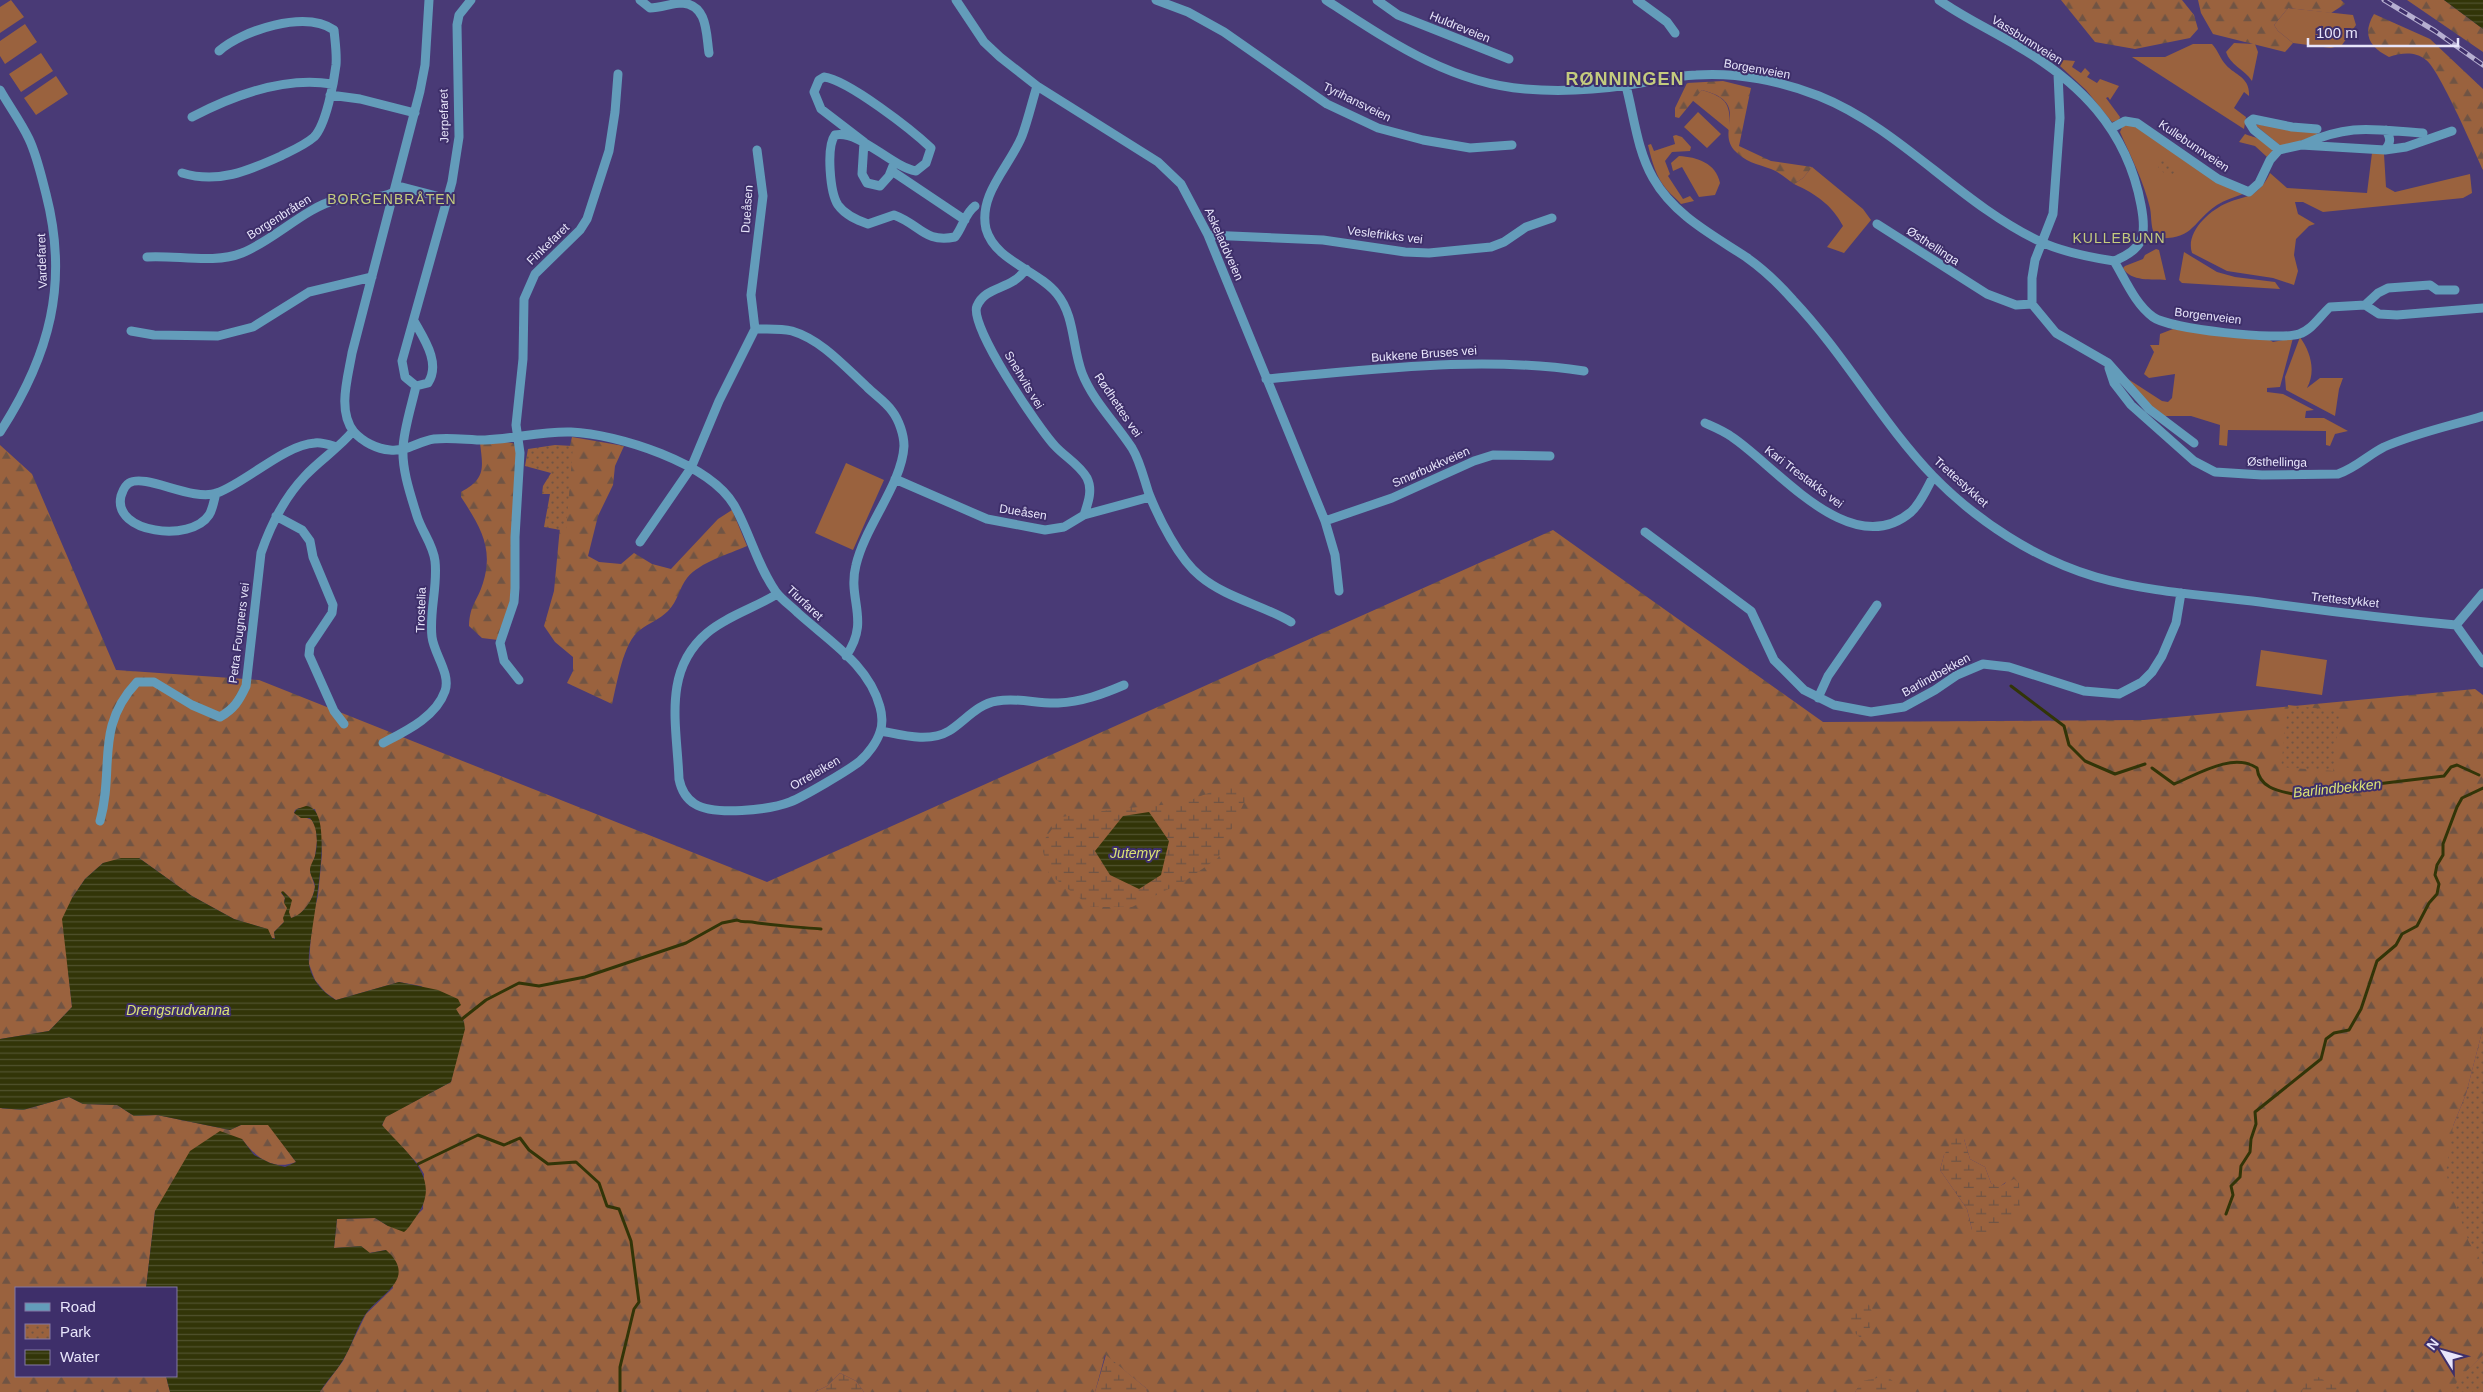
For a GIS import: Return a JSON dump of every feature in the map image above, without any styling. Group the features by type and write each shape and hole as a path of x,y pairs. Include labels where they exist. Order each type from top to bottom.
{"street":[{"path":"414,321 424,338 434,369 428,383 416,386 403,450 391,450 374,446 353,431 346,415 345,398 352,353 415,113 424,66 429,0"},
{"name":"Jerpefaret","path":"416,386 405,377 402,361 448,198 459,136 457,25 459,15 471,0"},
{"path":"640,0 650,8 682,3 696,8 704,16 709,53"},
{"name":"Askeladdveien","path":"956,0 984,42 1000,57 1037,86 1145,153 1170,171 1181,184 1208,235 1325,521 1335,555 1339,591"},
{"name":"Tyrihansveien","path":"1156,0 1188,12 1224,32 1327,104 1378,128 1423,140 1470,148 1512,146"},
{"name":"Borgenveien","path":"1326,0 1412,55 1457,75 1498,85 1523,89 1574,90 1626,86 1692,75 1728,75 1775,83 1819,96 1860,117 2006,222 2041,242 2086,256 2114,261 2145,311 2162,322 2179,327 2276,336 2298,334 2311,327 2330,307 2365,305 2379,314 2397,315 2483,308"},
{"name":"Huldreveien","path":"1377,0 1398,15 1510,59"},
{"path":"1637,0 1667,22 1675,33"},
{"name":"Vassbunnveien","path":"1938,0 2014,44 2058,74 2084,94 2112,128 2139,194 2144,221 2142,241 2131,254 2114,261"},
{"path":"182,173 198,178 221,178 249,171 297,148 314,136 323,120 336,64 334,30 326,25 314,22 259,30 230,41 219,51"},
{"name":"Finkefaret","path":"518,435 516,425 523,359 524,299 535,274 580,230 588,219 609,151 618,74"},
{"path":"2058,74 2060,118 2053,214 2041,242 2032,278 2032,304 2056,332 2108,363 2149,409 2194,443"},
{"path":"893,166 916,171 926,163 931,148 888,114 841,82 824,77 819,80 814,92 822,109 893,166 965,220"},
{"path":"192,117 219,103 284,83 307,81 332,84"},
{"name":"Rødhettes vei","path":"1037,86 1022,136 992,190 985,208 986,229 1000,251 1040,278 1058,294 1069,315 1081,372 1094,397 1133,449 1150,497 1164,526 1200,576 1216,587 1275,612 1291,622"},
{"name":"Trettestykket","path":"1626,86 1642,151 1653,178 1664,195 1697,225 1752,262 1780,286 1816,325 1934,476 1978,516 2011,538 2048,558 2095,576 2181,593 2456,625"},
{"name":"Vardefaret","path":"0,90 29,139 39,166 52,217 57,274 56,294 35,368 18,403 0,432"},
{"path":"330,95 360,99 415,113"},
{"path":"2317,129 2292,127 2253,119 2249,122 2254,130 2279,150 2302,146 2341,130 2359,128 2423,133"},
{"name":"Kullebunnveien","path":"2112,128 2124,121 2137,123 2218,179 2249,192 2259,183 2270,160 2279,150"},
{"path":"2384,150 2390,143 2386,130"},
{"path":"2302,146 2384,150 2406,147 2452,131"},
{"path":"864,142 840,134 832,140 830,147 833,196 843,211 868,224 894,215 929,237 941,240 955,237 970,210 976,206"},
{"path":"864,142 862,174 867,183 880,186 893,166"},
{"name":"Dueåsen","path":"755,329 751,295 763,196 757,150"},
{"name":"Borgenbråten","path":"147,257 209,258 240,254 257,246 324,203 337,199 386,196 402,187 448,198"},
{"name":"Veslefrikks vei","path":"1208,235 1323,240 1405,252 1430,253 1491,247 1504,242 1526,227 1552,218"},
{"name":"Østhellinga","path":"1877,224 1978,289 2016,305 2032,304"},
{"name":"Snehvits vei","path":"1026,269 1019,279 990,291 980,300 975,309 975,318 983,336 1036,423 1056,447 1078,466 1087,480 1090,496 1084,515"},
{"path":"131,331 154,335 218,336 253,327 309,292 372,277"},
{"path":"2365,305 2378,293 2388,288 2430,285 2437,290 2455,290"},
{"path":"640,542 691,468 719,401 755,329 793,331 813,341 828,350 892,410 899,423 904,446 895,479 859,554 854,585 859,624 855,643 846,656"},
{"name":"Bukkene Bruses vei","path":"1266,379 1488,362 1544,365 1584,371"},
{"name":"Østhellinga","path":"2108,363 2114,383 2131,405 2194,461 2215,472 2262,475 2338,474 2349,470 2370,454 2407,437 2483,416"},
{"name":"Kari Trestakks vei","path":"1705,423 1733,437 1830,515 1858,525 1887,525 1911,512 1934,476"},
{"path":"216,494 209,515 198,526 182,531 162,532 141,526 129,519 122,508 121,499 123,489 129,483 139,480 189,493 216,494 298,447 315,442 337,447 353,431"},
{"name":"Tiurfaret","path":"403,450 431,439 483,440 518,435 571,432 603,436 642,448 691,468 715,484 734,505 763,571 777,594 858,665 874,688 881,712 881,730"},
{"path":"518,435 519,468 514,602 500,643 504,661 519,680"},
{"name":"Petra Fougners vei","path":"100,821 105,804 107,747 112,720 124,697 137,682 154,682 192,705 220,717 230,711 239,701 246,686 261,553 276,516 304,476 337,447"},
{"name":"Trostelia","path":"383,743 406,732 431,712 441,702 446,688 445,673 434,647 431,628 435,561 429,539 418,519 403,450"},
{"name":"Smørbukkveien","path":"1325,521 1392,498 1474,461 1493,455 1550,456"},
{"name":"Dueåsen","path":"895,479 987,519 1031,529 1045,530 1064,527 1084,515 1150,497"},
{"path":"276,516 302,530 310,540 313,557 333,605 332,613 314,636 309,655 334,710 344,724"},
{"name":"Barlindbekken","path":"1645,532 1747,608 1755,619 1765,643 1778,665 1804,690 1834,705 1871,712 1904,707 1957,675 1983,664 2009,667 2084,692 2119,694 2142,682 2152,672 2162,656 2176,623 2181,593"},
{"path":"2483,593 2456,625 2483,663"},
{"name":"Orreleiken","path":"777,594 707,633 684,660 675,688 681,789 694,804 704,808 736,811 762,809 790,802 859,762 872,747 881,730"},
{"path":"1818,698 1828,676 1877,605"},
{"path":"881,730 913,736 933,736 948,732 982,706 995,701 1013,699 1058,703 1082,700 1124,685"}],"green space":[{"path":"11,0 24,17 0,33 0,7"},
{"path":"2061,0 2182,0 2194,15 2198,29 2190,38 2135,49 2095,42"},
{"path":"2198,0 2341,0 2345,4 2331,13 2288,8 2274,25 2278,31 2293,43 2285,52 2213,34 2201,13"},
{"path":"2407,0 2444,0 2483,29 2483,52"},
{"path":"2288,8 2353,15 2356,25 2342,45 2331,48 2293,43 2278,31 2274,25"},
{"path":"2374,14 2430,39 2483,89 2483,170 2456,111 2432,66 2422,57 2413,54 2389,57 2372,44 2368,28"},
{"path":"25,24 37,42 5,64 0,56 0,41"},
{"path":"2234,43 2255,44 2258,52 2252,81 2234,64 2226,52"},
{"path":"2193,44 2212,44 2224,63 2245,81 2249,90 2249,96 2244,92 2234,108 2246,117 2244,129 2132,57 2165,57"},
{"path":"41,53 53,71 21,92 9,74"},
{"path":"2059,61 2075,61 2072,67 2081,73 2085,68 2090,73 2087,77 2097,83 2100,79 2119,86 2110,100 2108,97 2106,98 2120,117 2119,120 2112,122 2086,90 2060,66"},
{"path":"56,76 68,94 36,115 24,98"},
{"path":"1723,81 1751,88 1739,146 1771,161 1812,167 1803,178 1794,184 1774,170 1751,162 1738,154 1730,142 1728,134 1729,109 1726,102 1717,95 1702,90 1679,118 1675,117 1675,108 1687,83"},
{"path":"1702,90 1718,96 1726,104 1730,131 1692,100"},
{"path":"1698,112 1721,134 1707,148 1684,127"},
{"path":"2254,124 2316,132 2318,135 2282,147"},
{"path":"2123,125 2134,126 2243,194 2217,205 2186,233 2169,238 2157,238 2152,228 2150,208 2144,189 2120,132"},
{"path":"2245,134 2265,141 2273,151 2267,157 2255,146 2239,142"},
{"path":"1673,136 1682,137 1691,147 1690,151 1672,152 1665,161 1670,174 1668,176 1683,199 1690,196 1694,201 1681,204 1663,185 1657,175 1648,145 1651,144 1654,151 1675,144"},
{"path":"2372,153 2384,154 2386,187 2395,192 2470,174 2472,193 2463,198 2323,212 2303,202 2295,202 2298,214 2315,224 2309,226 2296,239 2294,255 2298,271 2294,285 2273,278 2227,271 2192,253 2192,237 2200,223 2220,206 2253,194 2263,185 2270,173 2287,188 2367,193"},
{"path":"1679,156 1705,162 1714,170 1720,183 1715,195 1699,197 1682,167 1673,171 1671,163"},
{"path":"2160,158 2165,159 2174,169 2174,173 2170,176 2166,175 2158,167"},
{"path":"1812,167 1863,209 1871,220 1844,253 1827,247 1843,226 1834,212 1823,201 1794,184 1803,178"},
{"path":"2156,249 2159,250 2166,280 2136,278 2123,268 2143,259 2145,255"},
{"path":"2184,252 2217,272 2235,277 2275,282 2280,289 2182,283 2179,280"},
{"path":"2173,329 2265,337 2273,342 2293,338 2280,387 2267,388 2267,392 2283,394 2314,410 2306,411 2305,418 2324,418 2348,431 2335,434 2330,446 2326,445 2326,431 2228,430 2227,446 2219,445 2220,425 2191,416 2164,416 2145,401 2128,379 2162,401 2168,402 2172,398 2175,374 2149,378 2144,374 2154,352 2150,345 2159,345 2160,334"},
{"path":"2300,337 2307,349 2312,369 2307,388 2320,378 2343,378 2339,389 2335,416 2286,390 2285,377"},
{"path":"572,437 624,446 615,466 613,485 598,516 588,556 599,562 621,564 634,553 652,564 671,569 718,519 732,510 747,546 699,567 684,582 668,611 634,636 625,653 612,704 567,683 573,671 573,657 555,642 544,626 554,591 566,463"},
{"path":"480,443 513,443 517,448 512,597 498,640 482,638 469,626 472,608 483,583 487,559 483,538 474,518 461,497 461,492 475,482 481,472"},
{"path":"0,445 32,474 116,670 259,680 767,882 1553,530 1823,722 2144,720 2475,689 2483,695 2483,1028 2466,1094 2453,1126 2483,1265 2483,1355 2461,1377 2455,1392 1895,1392 1895,1383 1863,1381 1855,1392 1147,1392 1146,1388 1105,1355 1095,1392 864,1392 856,1381 840,1373 827,1386 815,1392 320,1392 343,1361 366,1314 393,1288 386,1250 369,1253 361,1246 334,1248 337,1219 375,1218 388,1226 417,1215 423,1209 424,1174 418,1164 382,1126 385,1117 451,1082 464,1022 455,1009 421,986 399,982 336,1000 325,992 315,980 309,964 312,919 318,896 322,854 320,825 315,809 299,808 294,813 312,820 316,828 315,856 310,871 315,887 313,895 309,904 297,917 291,918 289,915 289,897 284,892 281,893 285,898 284,901 288,908 284,922 274,932 275,938 272,938 267,929 234,919 192,896 139,858 103,863 85,879 72,898 68,969 72,1007 49,1031 0,1039","holes":["1964,1139 1970,1159 1985,1167 1991,1183 1998,1188 2006,1182 1972,1230 1967,1209 1940,1170 1944,1155"]},
{"path":"555,445 573,446 566,531 544,527 550,494 542,494 543,486 551,473 525,466 528,449"},
{"path":"846,463 884,480 853,550 815,533"},
{"path":"2261,650 2327,660 2322,695 2256,686"},
{"path":"2288,705 2340,711 2333,771 2281,767"},
{"name":"Jutemyr","path":"1229,785 1250,790 1218,858 1185,881 1132,907 1091,907 1049,874 1041,844 1061,817 1117,809 1183,803"},
{"path":"2483,1028 2483,1265 2469,1242 2452,1196 2446,1172 2453,1126 2466,1094"},
{"path":"69,1097 83,1104 117,1105 134,1116 157,1115 230,1130 241,1125 269,1125 296,1162 280,1165 265,1161 242,1139 155,1211 146,1287 15,1287 15,1377 166,1377 170,1392 0,1392 0,1108 23,1110"},
{"path":"1956,1134 1964,1139 1970,1159 1985,1167 1991,1183 1998,1187 2014,1179 2019,1183 2020,1214 1980,1243 1972,1230 1967,1209 1940,1170 1944,1155"},
{"path":"1865,1302 1869,1304 1874,1318 1867,1334 1868,1340 1865,1343 1850,1327 1846,1313"},
{"path":"1106,1355 1146,1388 1147,1392 1095,1392"},
{"path":"2483,1355 2483,1392 2451,1392 2460,1377"},
{"path":"840,1373 856,1381 864,1392 815,1392 827,1386"},
{"path":"2313,1374 2336,1387 2340,1392 2302,1392 2305,1379"},
{"path":"1887,1376 1895,1383 1895,1392 1855,1392 1862,1381"}],"water":[{"path":"2444,0 2483,0 2483,29"},
{"name":"Drengsrudvanna","path":"306,806 316,812 321,828 320,877 309,951 310,970 318,985 336,1000 399,982 438,990 458,999 461,1005 456,1009 464,1022 465,1029 451,1082 386,1117 382,1125 411,1156 424,1178 426,1190 424,1203 416,1217 404,1232 388,1226 375,1218 337,1219 334,1248 361,1246 370,1253 386,1250 395,1260 399,1269 398,1278 393,1286 365,1315 346,1355 320,1392 170,1392 166,1377 178,1377 178,1287 146,1287 155,1211 190,1151 220,1131 242,1139 254,1155 270,1163 285,1167 296,1162 268,1125 241,1125 230,1130 157,1115 134,1116 117,1105 83,1104 69,1097 23,1110 0,1108 0,1039 49,1031 72,1007 62,919 72,898 85,879 103,863 121,858 139,858 192,896 234,919 268,929 272,938 275,939 274,932 284,922 283,918 287,908 284,903 285,898 281,892 283,891 292,900 289,912 291,918 304,910 311,900 315,885 310,870 316,851 316,831 310,818 301,818 294,813 297,809"},
{"name":"Jutemyr","path":"1149,812 1169,841 1161,875 1139,889 1110,875 1095,851 1123,816"}],"waterway":[{"name":"Barlindbekken","path":"2011,686 2064,726 2069,745 2085,761 2115,774 2145,764"},
{"name":"Barlindbekken","path":"2152,768 2174,784 2204,770 2227,763 2248,764 2257,768 2258,774 2265,784 2293,794 2444,776 2451,767 2457,765 2479,775"},
{"path":"2226,1214 2233,1195 2231,1186 2240,1177 2241,1166 2250,1152 2251,1139 2256,1124 2255,1112 2321,1059 2326,1039 2334,1033 2349,1030 2361,1009 2377,961 2396,945 2402,934 2417,926 2429,903 2437,894 2439,884 2435,875 2437,865 2443,855 2443,844 2457,807 2462,798 2483,788"},
{"path":"462,1019 486,1000 519,983 539,986 585,977 686,943 722,923 737,920 821,929"},
{"path":"418,1164 478,1135 504,1145 520,1138 529,1150 548,1164 576,1162 599,1183 607,1206 619,1209 631,1241 639,1302 634,1309 620,1367 620,1392"}],"railway":[{"path":"2384,0 2435,31 2483,65"}],"district":[{"name":"RØNNINGEN","path":"1625,79"},
{"name":"BORGENBRÅTEN","path":"392,199"},
{"name":"KULLEBUNN","path":"2119,238"}]}
